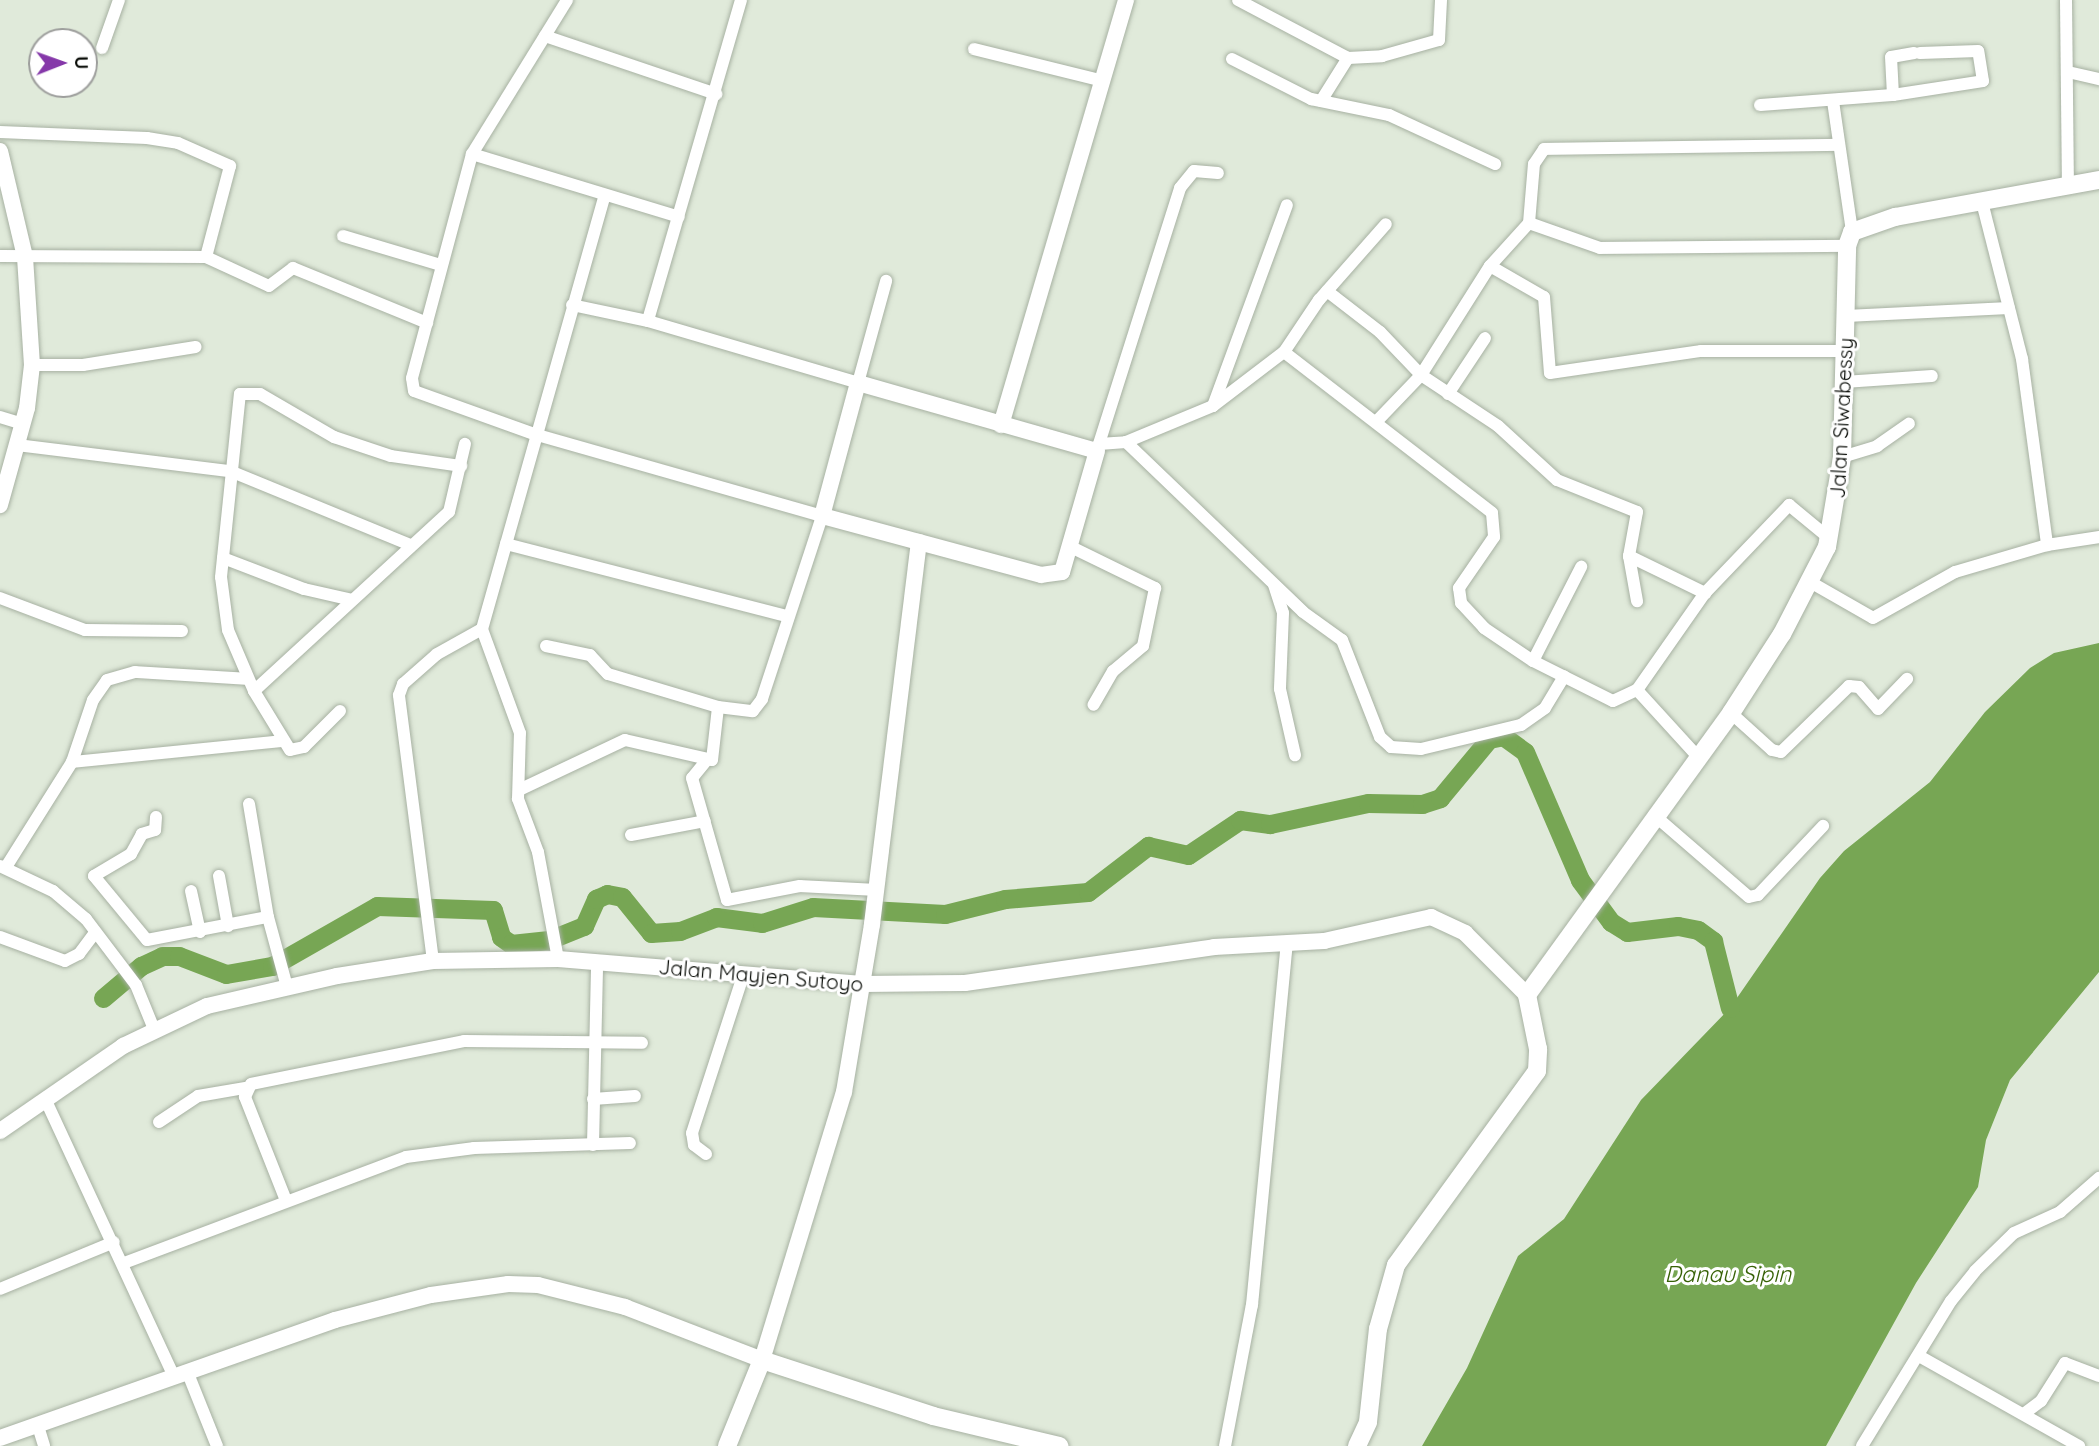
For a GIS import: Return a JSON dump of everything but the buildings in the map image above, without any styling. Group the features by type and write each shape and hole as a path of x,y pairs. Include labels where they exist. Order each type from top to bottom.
{"main road":[{"path":"1850,239 1895,217 2099,180"},
{"name":"Jalan Siwabessy","path":"1527,995 1578,919 1731,713 1812,583 1829,538 1842,457 1850,239"},
{"path":"1357,1446 1368,1422 1378,1329 1396,1265 1536,1071 1538,1049 1527,995"},
{"path":"727,1446 762,1360 933,1416 1059,1446"}],"street":[{"path":"102,48 119,0"},
{"path":"567,0 472,155 412,378 414,391 534,434 919,542 1048,576 1062,572 1180,188 1194,171 1218,173"},
{"path":"648,321 716,94 741,0"},
{"path":"1001,425 1126,0"},
{"path":"1238,0 1348,58 1431,45 1442,33 1441,0"},
{"path":"2066,0 2068,187"},
{"path":"545,36 716,94"},
{"path":"974,49 1103,81"},
{"path":"1760,105 1893,95 1983,81 1978,51 1917,53 1891,57 1893,95"},
{"path":"1321,101 1348,58"},
{"path":"1232,59 1321,101 1389,115 1495,163"},
{"path":"2068,72 2099,79"},
{"path":"1530,223 1600,248 1850,239 1833,101"},
{"path":"0,132 147,138 178,143 230,166 206,257"},
{"path":"1376,422 1421,375 1490,266 1530,223 1534,164 1544,149 1838,145"},
{"path":"0,151 5,182 25,257 32,365 23,424 10,451 0,505"},
{"path":"472,155 604,198 679,217"},
{"path":"558,959 557,936 519,790 520,733 482,629 534,434 604,198"},
{"path":"1982,202 2022,359 2046,545"},
{"path":"1213,406 1287,205"},
{"path":"572,305 648,321 1001,425 1098,448 1126,442 1213,406 1284,352 1327,291 1386,224"},
{"path":"343,236 441,265"},
{"path":"0,256 206,257 264,286 288,267 302,270 427,323"},
{"path":"1490,266 1545,298 1550,373 1701,351 1845,351"},
{"path":"546,646 590,655 608,674 718,707 750,712 758,707 822,516 886,281"},
{"path":"1327,291 1380,332 1421,375 1498,426 1557,480 1637,512 1629,556 1637,601"},
{"path":"1846,316 2009,308"},
{"path":"1448,394 1485,338"},
{"path":"32,365 83,365 196,347"},
{"path":"1284,352 1492,513 1494,537 1462,579 1461,603 1484,628 1533,661 1618,702 1637,690 1706,593 1789,505 1829,538"},
{"path":"1844,382 1932,376"},
{"path":"340,712 297,751 283,741 251,685 228,630 223,558 236,401 245,390 334,437 391,456 461,466"},
{"path":"0,417 23,424"},
{"path":"1842,457 1877,446 1909,424"},
{"path":"1126,442 1274,584 1349,649 1380,737 1391,747 1421,749 1521,725 1545,708 1564,677"},
{"path":"154,1029 136,985 123,965 72,905 3,866 72,762 99,689 120,674 251,685 352,600 449,512 465,444"},
{"path":"10,451 230,471 410,545"},
{"path":"1812,583 1873,618 1938,579 2046,545 2099,537"},
{"path":"0,1438 335,1320 431,1295 508,1284 538,1285 625,1307 762,1360 844,1092 872,924 919,542"},
{"path":"506,544 787,616"},
{"path":"1069,546 1154,588 1143,646 1113,671 1093,705"},
{"path":"1629,556 1706,593"},
{"path":"223,558 304,589 352,600"},
{"path":"1533,661 1581,567"},
{"path":"1274,584 1283,613 1280,689 1295,755"},
{"path":"0,598 85,630 182,631"},
{"path":"433,961 399,695 402,684 437,654 482,629"},
{"path":"1731,713 1772,750 1782,752 1849,686 1858,687 1878,709 1907,679"},
{"path":"1637,690 1699,758"},
{"path":"718,707 714,757 706,761 692,778 727,900 800,886 875,894"},
{"path":"519,790 625,740 706,761"},
{"path":"72,762 283,741"},
{"path":"249,804 268,916 285,980"},
{"path":"1654,815 1749,897 1758,895 1823,825"},
{"path":"156,817 154,832 142,834 131,854 95,877 147,940 200,932 268,916"},
{"path":"631,835 705,821"},
{"path":"219,876 228,926"},
{"path":"191,891 200,932"},
{"name":"Jalan Mayjen Sutoyo","path":"0,1131 47,1103 123,1045 207,1006 285,980 433,961 558,959 862,984 965,983 1187,951 1343,938 1431,917 1465,933 1527,995"},
{"path":"0,937 65,961 79,954 95,933"},
{"path":"1225,1446 1252,1305 1287,944"},
{"path":"593,1145 593,1040 597,963"},
{"path":"706,1154 694,1145 692,1133 744,973"},
{"path":"159,1122 198,1096 245,1088 433,1045 593,1040 642,1043"},
{"path":"245,1088 285,1198"},
{"path":"593,1099 635,1096"},
{"path":"47,1103 217,1446"},
{"path":"124,1263 285,1198 429,1153 630,1143"},
{"path":"1862,1446 1951,1301 2002,1244 2060,1212 2099,1178"},
{"path":"0,1289 114,1242"},
{"path":"1919,1356 2025,1413 2079,1446"},
{"path":"2025,1413 2040,1401 2065,1363 2099,1376"},
{"path":"38,1426 44,1446"}],"water":[{"name":"Danau Sipin","path":"2099,643 2099,972 2010,1080 1986,1140 1978,1187 1916,1283 1826,1446 1422,1446 1467,1368 1518,1256 1564,1219 1641,1100 1730,1008 1820,878 1844,851 1930,782 1985,712 2030,668 2054,653"}],"waterway":[{"path":"103,998 141,966 162,956 179,956 226,974 272,966 377,906 493,910 501,937 511,944 549,940 584,926 596,899 607,894 622,897 651,933 680,931 716,917 762,923 813,907 945,914 1005,899 1088,892 1148,846 1188,855 1240,820 1270,824 1368,803 1422,804 1440,798 1489,739 1503,736 1525,752 1580,880 1611,922 1627,932 1678,926 1698,930 1713,941 1730,1008"}]}
